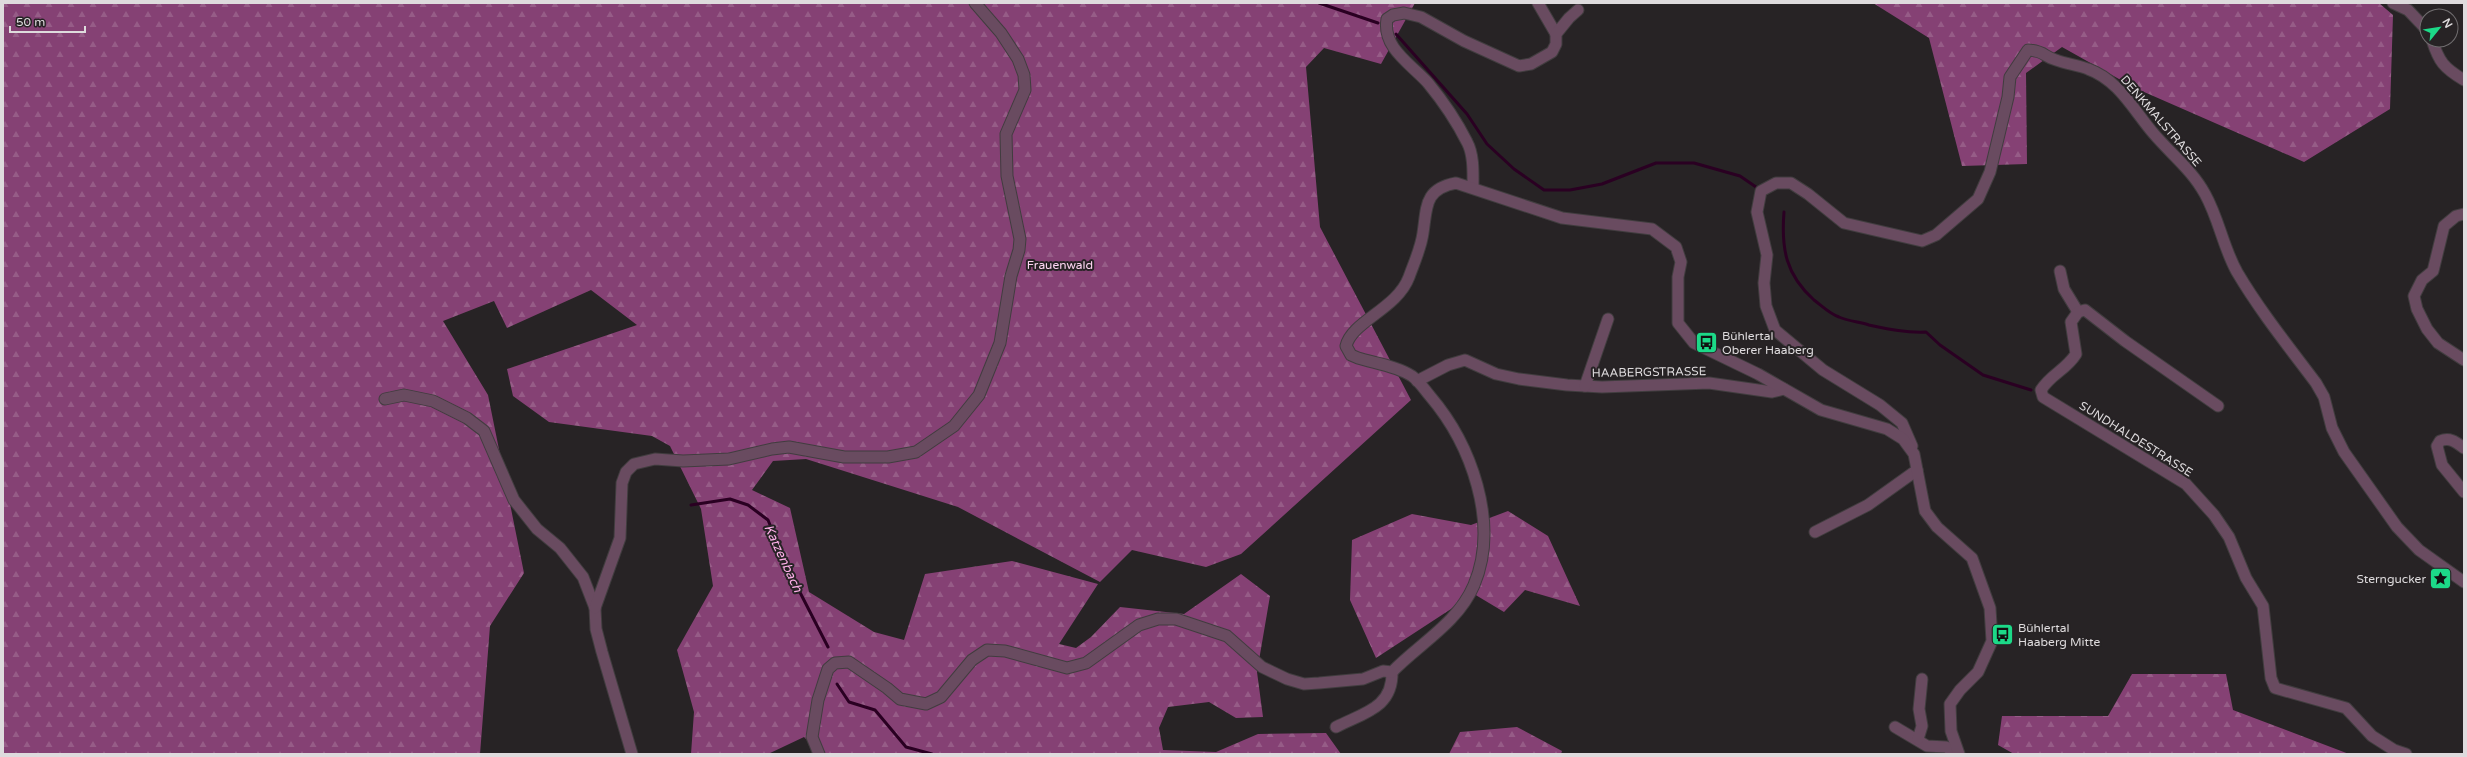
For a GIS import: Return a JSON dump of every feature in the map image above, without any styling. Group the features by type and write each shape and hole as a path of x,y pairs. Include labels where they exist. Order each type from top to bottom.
{"street":[{"path":"595,608 620,538 622,483 626,472 634,464 655,459 683,461 728,459 772,449 789,447 844,457 888,457 916,452 954,426 979,395 1000,343 1011,276 1019,250 1020,239 1007,176 1006,134 1025,90 1024,75 1018,59 1001,33 976,3"},
{"path":"1473,187 1473,164 1468,143 1428,83 1407,64 1389,39 1386,29 1387,19 1393,15 1404,13 1421,17 1464,41 1519,66 1531,64 1552,52 1556,44 1556,34 1538,3"},
{"path":"2393,3 2408,10 2419,22"},
{"path":"1556,34 1578,10"},
{"path":"2434,48 2437,56 2445,69 2464,80"},
{"name":"DENKMALSTRASSE","path":"1914,454 1910,440 1902,423 1880,405 1823,370 1775,330 1766,306 1764,283 1767,255 1764,235 1757,212 1761,191 1776,183 1791,183 1808,194 1844,223 1922,241 1936,235 1978,199 1990,172 2008,97 2010,77 2028,50 2041,51 2053,60 2088,69 2104,77 2118,90 2144,120 2153,133 2190,172 2205,194 2224,248 2237,272 2316,383 2324,397 2332,428 2344,452 2397,527 2419,550 2464,582"},
{"name":"HAABERGSTRASSE","path":"1784,389 1772,392 1709,383 1585,386 1519,379 1496,374 1465,360 1448,365 1417,381 1400,371 1351,355 1346,346 1351,335 1394,301 1402,290 1417,258 1423,234 1427,205 1431,195 1444,185 1456,183 1473,187 1483,193 1562,218 1652,229 1676,248 1681,262 1678,277 1678,323 1694,343 1784,389 1821,410 1886,429 1903,439 1914,454 1925,511 1937,527 1972,558 1990,608 1992,641 1978,672 1960,690 1950,704 1951,732 1959,754"},
{"path":"2464,214 2456,216 2444,226 2433,271 2422,280 2414,296 2417,308 2431,334 2438,343 2464,360"},
{"path":"2060,271 2064,289 2078,312 2085,310 2125,341 2218,406"},
{"name":"SUNDHALDESTRASSE","path":"2078,312 2071,322 2076,354 2069,365 2047,380 2040,390 2043,397 2186,484 2214,515 2229,538 2246,578 2263,606 2271,678 2276,688 2346,708 2372,736 2394,750 2406,754"},
{"name":"HAABERGSTRASSE","path":"1585,386 1608,319"},
{"path":"1336,728 1360,716 1388,697 1392,684 1392,672 1451,618 1474,586 1481,560 1481,513 1470,463 1448,418 1417,381"},
{"path":"385,399 404,394 433,401 467,418 484,431 514,500 537,529 560,548 583,577 595,608 596,629 632,754"},
{"path":"2464,448 2451,439 2440,441 2437,446 2442,465 2464,492"},
{"path":"1815,532 1868,505 1917,470"},
{"path":"819,754 812,737 818,700 828,669 835,663 849,662 887,688 900,699 926,704 941,697 972,660 987,650 1005,651 1067,668 1086,663 1139,625 1158,619 1176,619 1227,636 1273,674 1304,684 1353,680 1383,671 1392,672"},
{"path":"1918,739 1922,726 1919,709 1922,679"},
{"name":"HAABERGSTRASSE","path":"1895,727 1918,739 1927,746 1946,747 1959,754"}],"green space":[{"name":"Frauenwald","path":"3,3 1415,3 1381,64 1324,48 1306,67 1320,227 1411,400 1241,554 1206,567 1132,550 1100,582 958,507 806,459 773,461 752,490 790,508 809,592 874,632 904,640 925,574 1012,561 1098,584 1059,644 1076,648 1091,637 1120,607 1184,614 1241,574 1270,596 1257,672 1263,717 1236,718 1209,702 1168,707 1159,728 1163,750 1216,752 1258,734 1326,733 1341,754 820,754 804,737 768,754 691,754 694,712 677,650 713,586 701,509 670,446 652,436 549,422 513,396 507,369 637,325 591,290 507,328 494,301 443,321 488,395 524,573 490,626 480,754 3,754"},
{"path":"1873,3 2379,3 2393,15 2390,109 2304,162 2135,88 2062,47 2026,73 2027,164 1962,166 1929,38"},
{"path":"1508,511 1548,536 1580,606 1525,590 1504,612 1474,594 1376,658 1350,600 1352,540 1412,514 1471,525"},
{"path":"2132,674 2226,674 2233,710 2349,754 2014,754 1998,745 2002,716 2108,716"},
{"path":"1517,727 1562,751 1561,754 1449,754 1460,732"}],"waterway":[{"path":"1319,3 1378,23"},
{"path":"1396,34 1467,114 1487,144 1514,169 1544,190 1570,190 1602,184 1656,163 1694,163 1740,176 1756,187"},
{"path":"1784,212 1783,238 1787,260 1791,271 1805,291 1829,312 1846,320 1890,329 1926,332 1940,345 1983,375 2031,390"},
{"name":"Katzenbach","path":"691,505 730,499 748,505 768,520 789,571 828,647"},
{"name":"Katzenbach","path":"837,684 849,702 875,710 906,747 932,754"}],"place":[{"name":"Bühlertal Oberer Haaberg","path":"1706,343"},
{"name":"Sterngucker","path":"2441,579"},
{"name":"Bühlertal Haaberg Mitte","path":"2003,635"}]}
